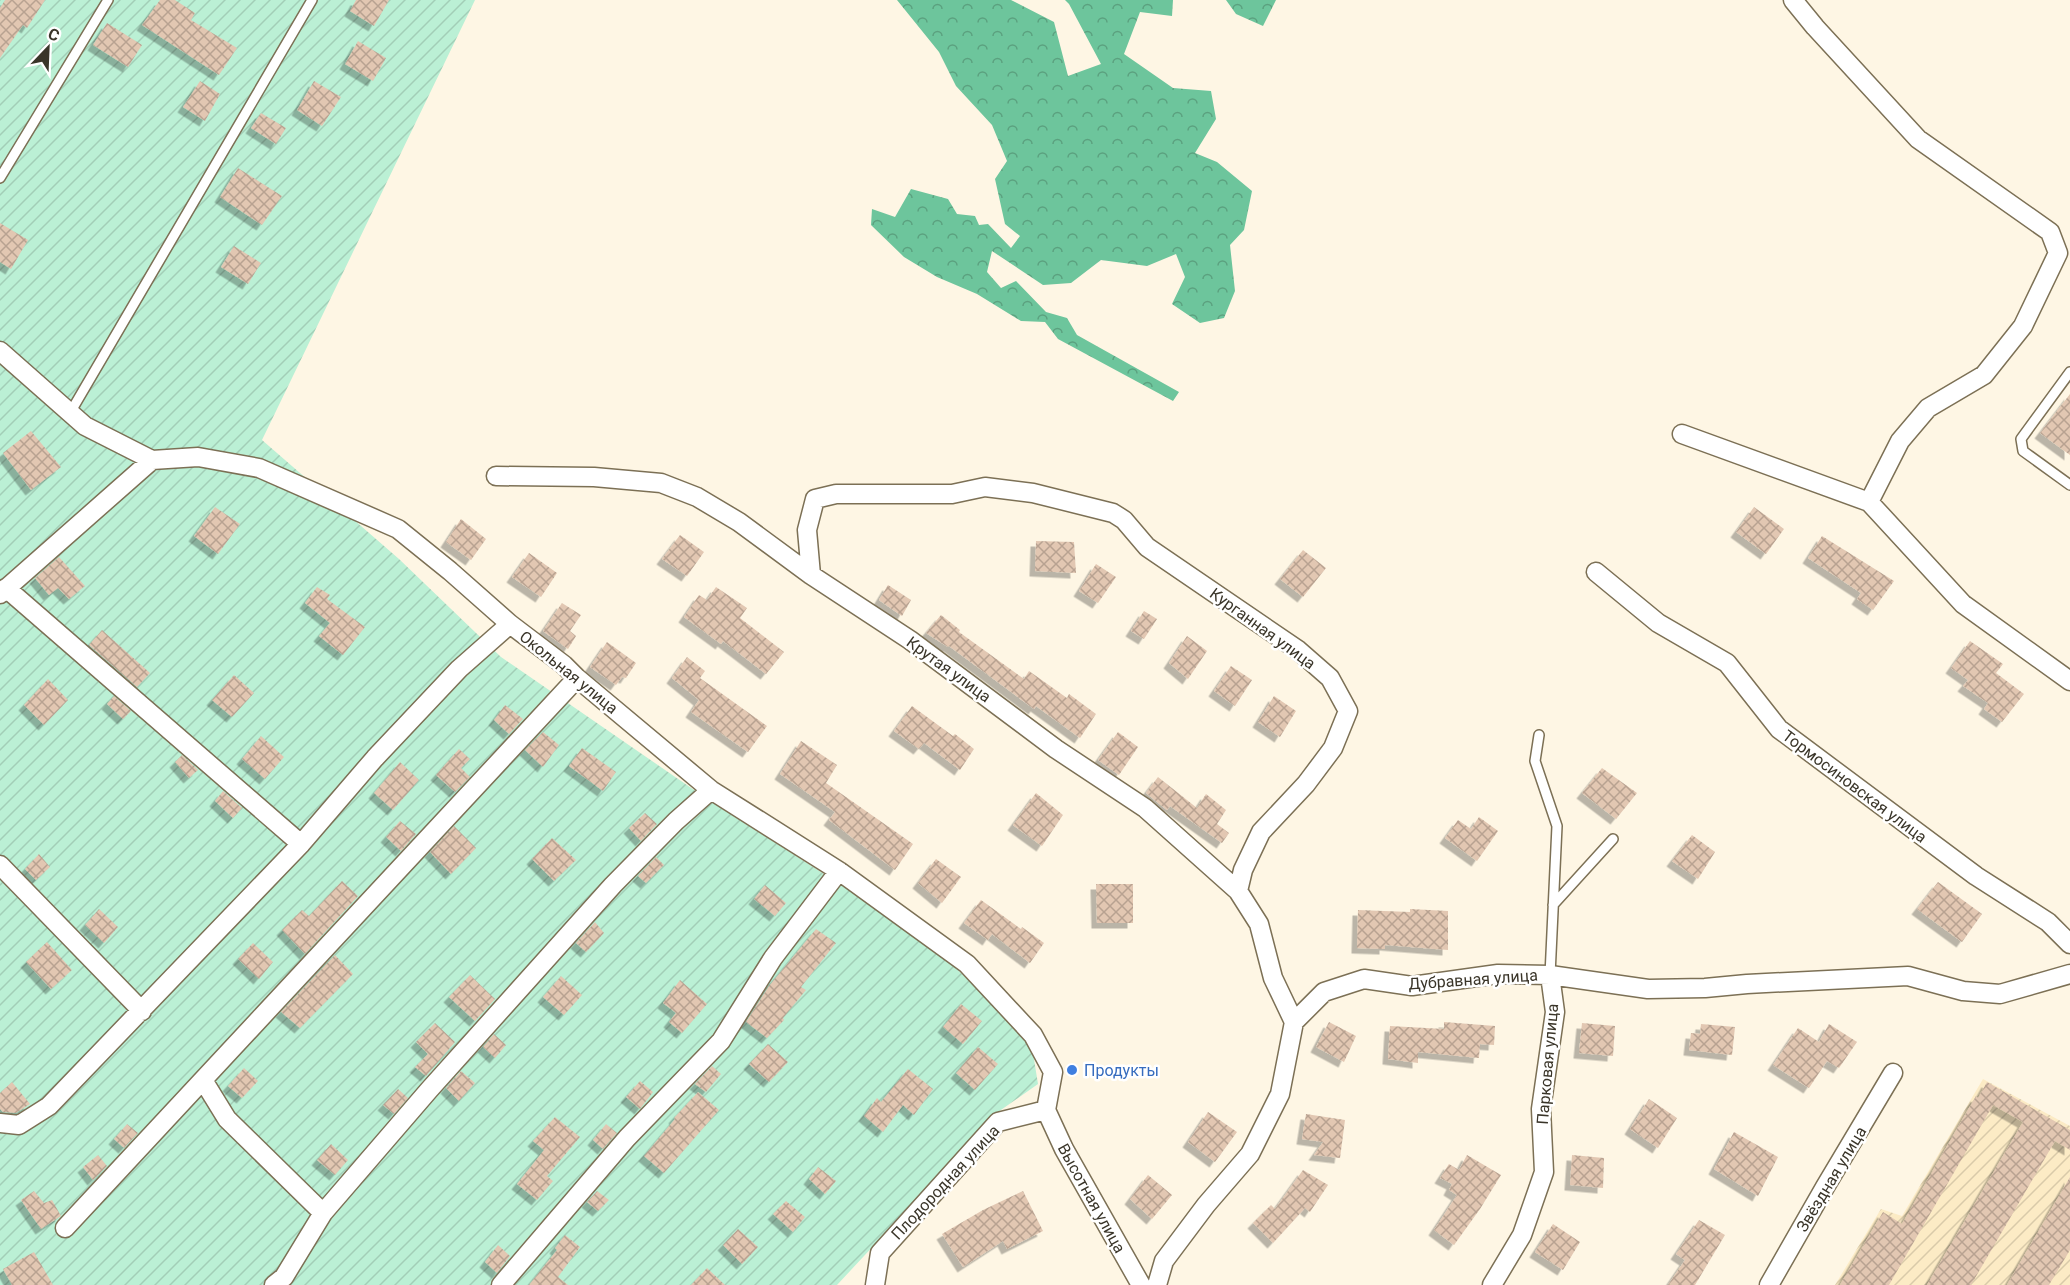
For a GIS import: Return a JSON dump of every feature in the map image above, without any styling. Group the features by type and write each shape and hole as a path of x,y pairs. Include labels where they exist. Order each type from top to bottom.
{"street":[{"path":"1793,0 1918,139 2050,232 2058,253 2023,326 1984,375 1928,408 1900,441 1869,502"},
{"path":"0,351 85,426 152,460 3,591 301,844"},
{"path":"1682,434 1869,502 1963,604 2070,681"},
{"name":"Окольная улица","path":"152,460 198,457 260,468 398,529 711,789 839,871 967,964 1033,1035 1053,1072 1046,1110"},
{"name":"Крутая улица","path":"496,476 594,477 661,483 697,497 739,522 811,575 909,640 1056,748 1145,808 1238,891 1259,924 1273,978 1294,1022"},
{"name":"Курганная улица","path":"811,575 807,530 815,499 836,494 952,494 985,487 1033,493 1113,513 1124,520 1147,547 1298,650 1330,678 1348,711 1333,748 1306,784 1262,832 1243,870 1238,891"},
{"name":"Тормосиновская улица","path":"1596,572 1658,622 1727,663 1779,729 1976,876 2048,922 2070,944"},
{"path":"0,1123 19,1125 49,1106 301,844 375,758 459,669 510,624"},
{"path":"65,1228 577,678"},
{"path":"274,1285 284,1277 323,1214 429,1090 613,885 676,820 711,789"},
{"path":"0,865 142,1011"},
{"path":"501,1285 627,1138 721,1041 774,958 839,871"},
{"name":"Дубравная улица","path":"1294,1022 1324,992 1364,979 1412,986 1498,974 1550,975 1648,989 1706,988 1908,976 1963,991 2001,994 2070,974"},
{"name":"Парковая улица","path":"1492,1285 1522,1235 1544,1172 1541,1109 1555,1012 1550,975"},
{"path":"1157,1285 1164,1261 1206,1205 1250,1154 1280,1094 1294,1022"},
{"name":"Звёздная улица","path":"1769,1285 1893,1073"},
{"path":"203,1080 227,1119 323,1214"},
{"name":"Плодородная улица","path":"875,1285 880,1253 998,1122 1046,1110"},
{"name":"Высотная улица","path":"1046,1110 1064,1149 1141,1285"}],"lane":[{"path":"0,178 108,0"},
{"path":"70,413 312,0"},
{"path":"2070,372 2021,439 2023,451 2070,486"},
{"path":"1539,735 1535,761 1557,826 1550,975"},
{"path":"1553,905 1613,839"}],"shaded area":[{"path":"1983,1079 2070,1126 2070,1285 1835,1285 1881,1209 1902,1216"}],"green space":[{"path":"0,0 475,0 262,440 399,559 501,657 713,803 927,940 1031,1041 1038,1084 998,1112 837,1285 0,1285"},
{"path":"897,0 1011,0 1054,22 1068,76 1101,64 1065,0 1173,0 1172,16 1140,12 1124,54 1173,88 1211,91 1216,119 1195,153 1217,162 1252,191 1244,230 1230,245 1235,291 1224,318 1200,323 1172,304 1185,277 1176,254 1147,266 1101,260 1071,283 1043,285 992,251 987,272 1001,288 1016,281 1046,312 1067,318 1077,335 1179,392 1173,401 1058,339 1045,322 1021,321 977,294 937,277 904,257 871,225 872,209 895,217 911,189 948,199 957,214 975,216 979,225 988,224 1011,248 1020,236 1005,224 995,179 1007,161 992,125 956,86 939,52"},
{"path":"1226,0 1276,0 1263,26 1236,14"}],"building":[{"path":"5,0 45,0 27,28 23,25 0,58 0,8"},
{"path":"160,0 175,0 195,13 191,20 237,48 219,75 142,25"},
{"path":"356,0 389,0 374,26 350,11"},
{"path":"107,23 142,45 128,67 93,45"},
{"path":"358,41 386,58 373,81 345,64"},
{"path":"200,81 220,94 205,121 183,107"},
{"path":"314,81 341,97 322,126 297,110"},
{"path":"261,113 286,128 276,144 251,128"},
{"path":"238,168 282,196 262,225 220,197"},
{"path":"0,223 28,240 11,269 0,262"},
{"path":"234,246 261,263 248,284 221,267"},
{"path":"2070,394 2070,455 2040,433"},
{"path":"31,431 61,467 31,490 3,453"},
{"path":"215,507 240,524 218,554 194,536"},
{"path":"1754,507 1784,529 1766,554 1736,532"},
{"path":"461,519 486,539 471,560 446,542"},
{"path":"680,535 704,552 687,576 662,559"},
{"path":"1822,536 1894,581 1873,610 1857,599 1861,593 1808,558"},
{"path":"1036,541 1074,542 1076,573 1035,571"},
{"path":"1303,550 1326,568 1303,597 1280,579"},
{"path":"529,553 557,573 541,597 512,577"},
{"path":"59,557 85,586 69,599 58,588 49,595 35,578"},
{"path":"1096,564 1116,577 1098,603 1079,591"},
{"path":"888,585 911,600 902,616 879,600"},
{"path":"317,587 330,595 327,599 365,627 343,655 319,636 330,623 305,603"},
{"path":"716,587 747,608 740,618 784,652 766,674 723,641 721,644 684,617 699,595 707,600"},
{"path":"562,603 581,615 570,631 576,636 568,649 543,631"},
{"path":"1144,611 1157,619 1144,639 1131,631"},
{"path":"941,615 960,630 959,632 1024,679 1029,671 1067,698 1069,694 1096,714 1080,738 1036,706 1034,709 949,646 926,633"},
{"path":"102,630 150,673 137,687 89,645"},
{"path":"1187,636 1207,651 1188,679 1169,663"},
{"path":"1970,641 2003,664 1996,673 2024,694 2002,722 1984,709 1988,703 1963,686 1968,680 1951,668"},
{"path":"607,642 636,663 626,678 622,677 616,685 590,667"},
{"path":"687,657 705,671 700,678 767,726 748,752 691,712 699,700 672,678"},
{"path":"1231,666 1252,680 1235,706 1214,691"},
{"path":"234,675 254,693 232,717 212,700"},
{"path":"48,679 68,700 44,725 24,705"},
{"path":"114,696 131,711 123,719 107,704"},
{"path":"1274,696 1296,711 1280,737 1258,722"},
{"path":"505,705 523,719 509,734 494,720"},
{"path":"912,706 974,749 960,770 924,743 919,749 894,731"},
{"path":"543,732 559,745 543,767 525,750"},
{"path":"1118,732 1138,747 1119,775 1098,760"},
{"path":"261,736 284,757 265,779 242,759"},
{"path":"801,741 837,765 826,783 913,844 895,870 829,820 835,812 780,774"},
{"path":"582,748 616,772 603,791 569,766"},
{"path":"459,749 470,759 461,768 470,777 455,792 436,775"},
{"path":"182,755 198,770 189,778 175,762"},
{"path":"400,762 419,780 393,810 374,793"},
{"path":"1602,768 1637,793 1616,819 1582,793"},
{"path":"1158,777 1197,808 1206,794 1226,810 1217,824 1229,833 1222,843 1170,806 1167,810 1146,793"},
{"path":"223,791 242,808 233,818 215,801"},
{"path":"1036,793 1063,815 1042,846 1013,825"},
{"path":"645,813 657,824 641,841 629,828"},
{"path":"1479,817 1498,831 1477,861 1445,838 1458,820 1471,829"},
{"path":"400,821 416,834 401,851 386,837"},
{"path":"454,826 476,848 451,874 430,852"},
{"path":"1692,835 1715,852 1698,879 1672,861"},
{"path":"552,838 576,860 554,881 532,859"},
{"path":"39,854 50,867 36,880 25,869"},
{"path":"656,857 664,865 646,883 638,876"},
{"path":"936,859 961,877 942,903 918,883"},
{"path":"342,881 358,896 305,954 282,930 302,910 309,916"},
{"path":"1938,882 1982,914 1962,942 1917,909"},
{"path":"1096,884 1133,884 1133,923 1097,923"},
{"path":"765,885 786,903 775,916 754,899"},
{"path":"981,900 1044,943 1030,963 992,934 988,940 964,923"},
{"path":"99,909 118,927 104,943 85,925"},
{"path":"1410,909 1448,911 1448,950 1385,945 1385,949 1357,948 1358,910 1410,912"},
{"path":"595,922 604,933 586,952 576,943"},
{"path":"816,929 836,943 801,987 806,990 783,1018 784,1020 767,1038 746,1022 769,986"},
{"path":"47,942 72,970 51,989 26,962"},
{"path":"253,943 273,962 259,979 238,959"},
{"path":"335,955 353,974 300,1028 281,1012"},
{"path":"470,975 495,999 475,1021 449,997"},
{"path":"561,976 582,995 564,1015 543,997"},
{"path":"680,980 707,1004 682,1033 669,1022 676,1013 663,1003"},
{"path":"961,1004 982,1021 963,1044 943,1027"},
{"path":"1329,1022 1356,1036 1344,1062 1316,1047"},
{"path":"1444,1022 1495,1026 1494,1045 1480,1044 1479,1058 1418,1052 1418,1063 1388,1059 1390,1026 1444,1029"},
{"path":"435,1023 455,1042 426,1076 415,1067 428,1054 416,1042"},
{"path":"1582,1023 1615,1026 1613,1056 1579,1053"},
{"path":"1701,1024 1735,1027 1732,1055 1689,1050 1691,1033 1700,1034"},
{"path":"1829,1024 1857,1042 1839,1068 1827,1061 1809,1088 1773,1065 1798,1028 1819,1042"},
{"path":"494,1034 506,1045 495,1058 483,1047"},
{"path":"768,1044 788,1062 769,1082 749,1064"},
{"path":"978,1047 998,1064 975,1090 956,1073"},
{"path":"712,1066 721,1074 706,1092 695,1084"},
{"path":"244,1068 258,1081 242,1098 228,1086"},
{"path":"908,1069 933,1089 914,1115 903,1105 883,1132 864,1116 877,1098 881,1102"},
{"path":"461,1071 475,1083 459,1101 446,1088"},
{"path":"640,1081 653,1092 640,1109 626,1097"},
{"path":"12,1082 30,1104 16,1113 3,1112 0,1109 0,1093"},
{"path":"1987,1082 2070,1130 2070,1150 2055,1141 1971,1285 1927,1285 2023,1122 1993,1105 1889,1285 1840,1285 1883,1212 1902,1224 1976,1096 1978,1098"},
{"path":"398,1089 408,1098 394,1114 383,1105"},
{"path":"698,1092 719,1110 664,1173 644,1156"},
{"path":"1649,1099 1677,1118 1658,1148 1630,1129"},
{"path":"1208,1112 1237,1132 1215,1162 1188,1142"},
{"path":"1306,1114 1345,1120 1340,1158 1314,1155 1323,1142 1302,1139"},
{"path":"555,1117 580,1137 547,1176 553,1181 537,1200 517,1184 544,1150 533,1141"},
{"path":"127,1124 138,1133 124,1148 114,1139"},
{"path":"606,1124 617,1133 603,1149 593,1140"},
{"path":"1734,1132 1778,1157 1758,1196 1714,1169"},
{"path":"331,1144 348,1160 335,1175 317,1160"},
{"path":"98,1155 107,1166 93,1180 83,1167"},
{"path":"1467,1155 1501,1175 1454,1245 1434,1230 1457,1195 1449,1190 1452,1184 1440,1178 1449,1164 1459,1170"},
{"path":"1572,1155 1604,1158 1603,1188 1570,1185"},
{"path":"818,1167 836,1181 825,1194 809,1179"},
{"path":"1303,1170 1328,1185 1310,1212 1305,1208 1273,1243 1253,1223 1271,1205 1275,1209"},
{"path":"1148,1175 1172,1195 1152,1219 1130,1199"},
{"path":"2070,1177 2070,1250 2049,1285 2007,1285"},
{"path":"34,1191 44,1203 52,1200 61,1216 41,1229 21,1200"},
{"path":"597,1191 609,1200 598,1211 587,1202"},
{"path":"1023,1191 1043,1231 1007,1249 1003,1241 963,1267 942,1234 983,1210"},
{"path":"786,1201 805,1217 793,1232 773,1214"},
{"path":"1699,1220 1725,1235 1695,1285 1668,1285 1685,1260 1676,1254"},
{"path":"1553,1224 1580,1242 1563,1270 1535,1252"},
{"path":"738,1229 758,1247 742,1264 723,1245"},
{"path":"565,1235 580,1247 558,1277 568,1285 529,1285 557,1250 555,1248"},
{"path":"498,1245 510,1256 497,1273 485,1262"},
{"path":"34,1252 53,1285 12,1285 3,1269"},
{"path":"707,1268 725,1285 691,1285"}],"place":[{"name":"Продукты","path":"1072,1070"}]}
